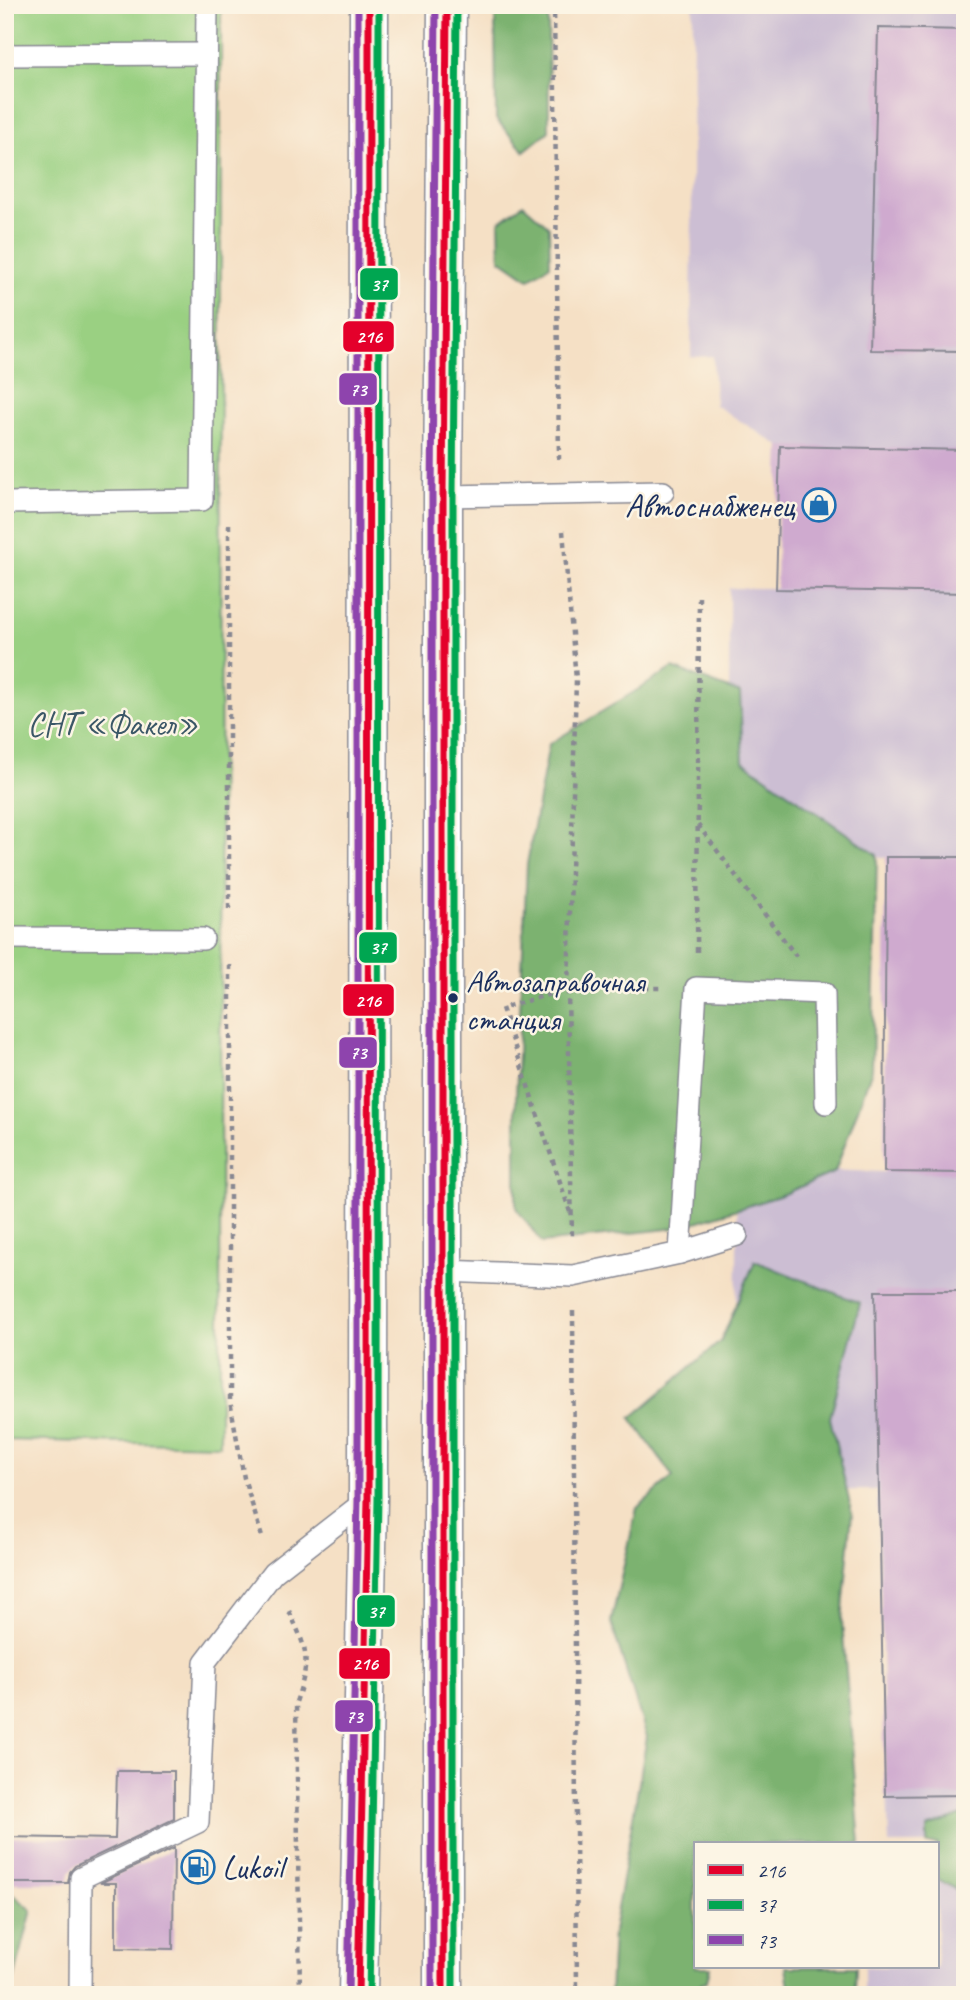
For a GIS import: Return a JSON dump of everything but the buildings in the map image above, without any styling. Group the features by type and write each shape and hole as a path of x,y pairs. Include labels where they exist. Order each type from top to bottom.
{"main road":[{"path":"358,1995 368,1499 369,5"},
{"path":"443,1995 443,496 447,5"}],"lane":[{"path":"5,503 202,500 206,5"},
{"path":"5,55 206,54"},
{"path":"443,496 663,492"},
{"path":"5,938 203,939"},
{"path":"680,1252 696,988 824,993 826,1103"},
{"path":"444,1271 573,1276 680,1252 737,1235"},
{"path":"80,1995 82,1878 198,1822 205,1662 272,1573 368,1499"}],"path":[{"path":"554,5 559,495 576,678 568,989 573,1276 577,1995"},
{"path":"229,522 229,926"},
{"path":"572,1217 502,1008 568,989 696,988 699,596"},
{"path":"698,824 824,993"},
{"path":"230,954 230,1401 244,1478 272,1573 305,1645 307,1668 296,1702 300,1995"}],"shaded area":[{"path":"693,5 965,5 965,1995 864,1995 864,1968 939,1968 939,1842 889,1842 877,1490 734,1491 738,1167 884,1172 886,857 811,856 729,839 729,588 776,588 780,446 715,405 713,356 691,357"}],"green space":[{"name":"СНТ «Факел»","path":"5,5 221,5 220,1445 5,1440"},
{"path":"495,5 548,5 549,131 524,151 496,119"},
{"path":"523,204 549,227 550,265 529,279 500,259 499,222"},
{"path":"673,668 740,693 743,761 877,855 872,1070 835,1172 779,1196 677,1228 542,1243 516,1208 516,1096 527,864 549,744"},
{"path":"755,1261 860,1303 830,1418 852,1513 842,1621 860,1842 694,1842 694,1968 710,1968 707,1981 681,1995 610,1995 613,1931 647,1737 611,1622 637,1508 673,1477 631,1418 721,1341"},
{"path":"965,1814 965,1894 939,1880 939,1842 927,1842 927,1828"},
{"path":"5,1888 32,1910 10,1995 5,1995"},
{"path":"786,1968 856,1968 855,1991 841,1995 790,1995"}],"transit line":[{"name":"73","path":"348,1995 358,1499 358,5"},
{"name":"216","path":"358,1995 368,1499 369,5"},
{"name":"37","path":"369,1995 378,1499 379,5"},
{"name":"73","path":"432,1995 432,496 436,5"},
{"name":"216","path":"443,1995 443,496 447,5"},
{"name":"37","path":"453,1995 453,496 457,5"}],"place":[{"name":"Автоснабженец","path":"819,505"},
{"name":"Автозаправочная станция","path":"453,998"},
{"name":"Lukoil","path":"198,1867"}]}
